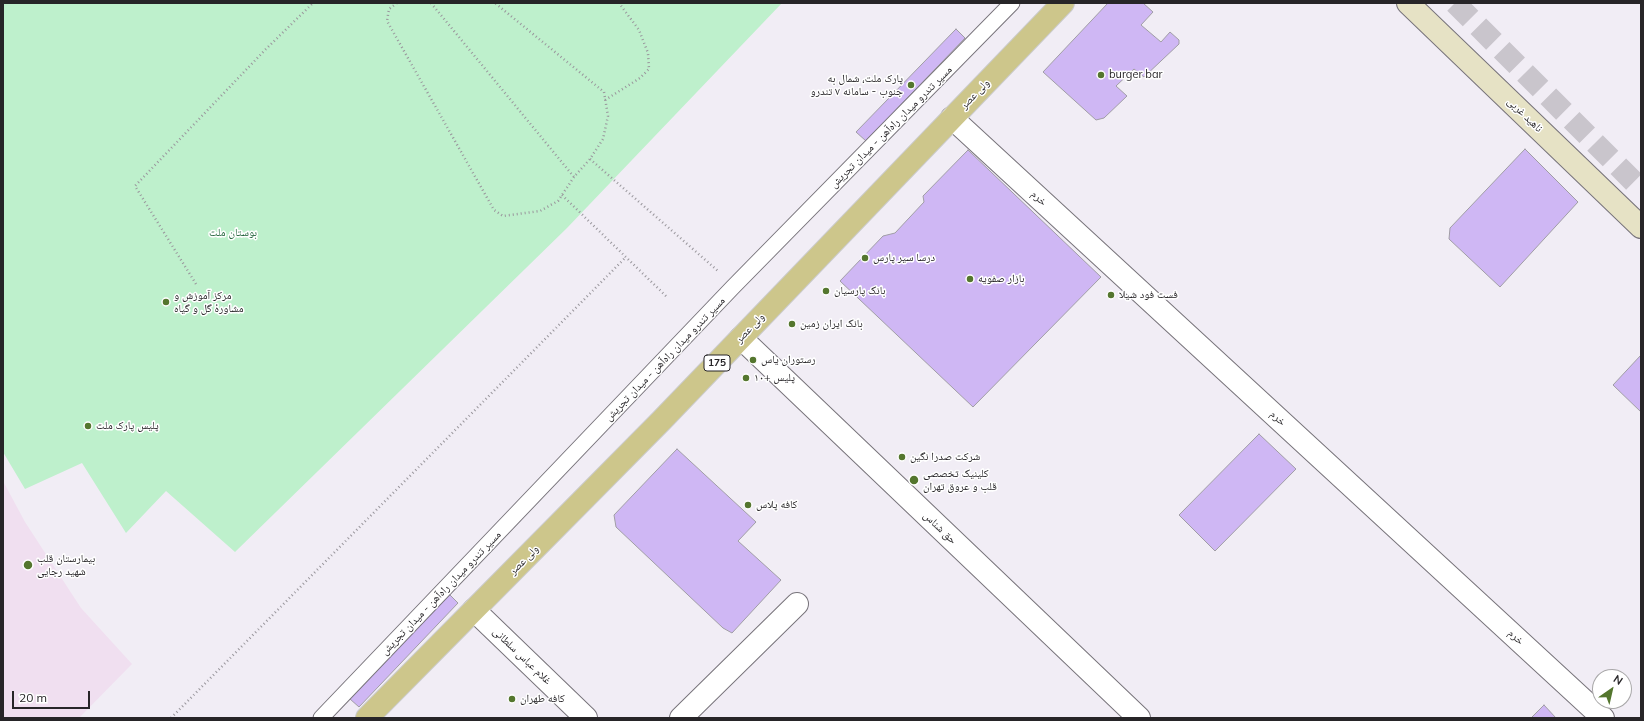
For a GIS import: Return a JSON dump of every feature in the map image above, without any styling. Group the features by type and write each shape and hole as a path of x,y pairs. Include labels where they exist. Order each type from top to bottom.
{"main road":[{"name":"ولی عصر","path":"367,718 741,338 1063,3"},
{"name":"ناهید غربی","path":"1408,3 1641,227"}],"street":[{"name":"خرم","path":"952,118 1604,718"},
{"name":"حق شناس","path":"741,338 1139,718"},
{"path":"681,718 797,604"},
{"name":"غلام عباس سلطانی","path":"474,610 586,718"}],"lane":[{"name":"مسیر تندرو میدان راه‌آهن - میدان تجریش","path":"321,718 733,287 1012,3"}],"path":[{"path":"196,284 135,186 265,50 313,3"},
{"path":"397,3 389,9 387,21 494,210 503,216 540,211 558,201 574,177 590,159 603,139 608,116 604,92 496,3"},
{"path":"431,3 574,177"},
{"path":"605,100 640,78 649,69 648,53 639,30 619,3"},
{"path":"590,159 718,271"},
{"path":"562,195 667,297"},
{"path":"171,718 626,257"}],"shaded area":[{"name":"بیمارستان قلب شهید رجایی","path":"3,481 25,522 81,608 132,664 79,718 3,718"}],"green space":[{"name":"بوستان ملت","path":"3,3 782,3 567,228 235,552 166,491 126,533 82,463 25,489 3,452"}],"building":[{"path":"1108,3 1143,3 1153,12 1141,25 1161,42 1170,32 1179,40 1179,44 1144,77 1134,69 1116,86 1127,96 1104,118 1096,120 1043,72"},
{"name":"پارک ملت، شمال به جنوب - سامانه ۷ تندرو","path":"956,29 965,38 866,141 856,132"},
{"path":"1525,149 1578,202 1500,287 1449,239 1450,228"},
{"name":"بازار صفویه","path":"968,150 1101,277 973,407 840,281 883,236 895,233 924,202 923,196"},
{"path":"1641,355 1641,412 1613,385"},
{"path":"1259,434 1296,469 1215,551 1179,515"},
{"path":"677,449 756,522 738,541 781,580 732,633 723,628 616,527 614,515"},
{"path":"449,594 458,603 359,707 350,699"},
{"path":"1544,705 1556,718 1531,718"}],"tunnel":[{"path":"1455,3 1641,189"}],"place":[{"name":"burger bar","path":"1101,75"},
{"name":"پارک ملت، شمال به جنوب - سامانه ۷ تندرو","path":"911,85"},
{"name":"درسا سیر پارس","path":"865,258"},
{"name":"بازار صفویه","path":"970,279"},
{"name":"بانک پارسیان","path":"826,291"},
{"name":"فست فود شیلا","path":"1111,295"},
{"name":"مرکز آموزش و مشاورهٔ گل و گیاه","path":"166,302"},
{"name":"بانک ایران زمین","path":"792,324"},
{"name":"رستوران یاس","path":"753,360"},
{"name":"پلیس +۱۰","path":"746,378"},
{"name":"پلیس پارک ملت","path":"88,426"},
{"name":"شرکت صدرا نگین","path":"902,457"},
{"name":"کلینیک تخصصی قلب و عروق تهران","path":"914,480"},
{"name":"کافه پلاس","path":"748,505"},
{"name":"بیمارستان قلب شهید رجایی","path":"28,565"},
{"name":"کافه طهران","path":"512,699"}]}
